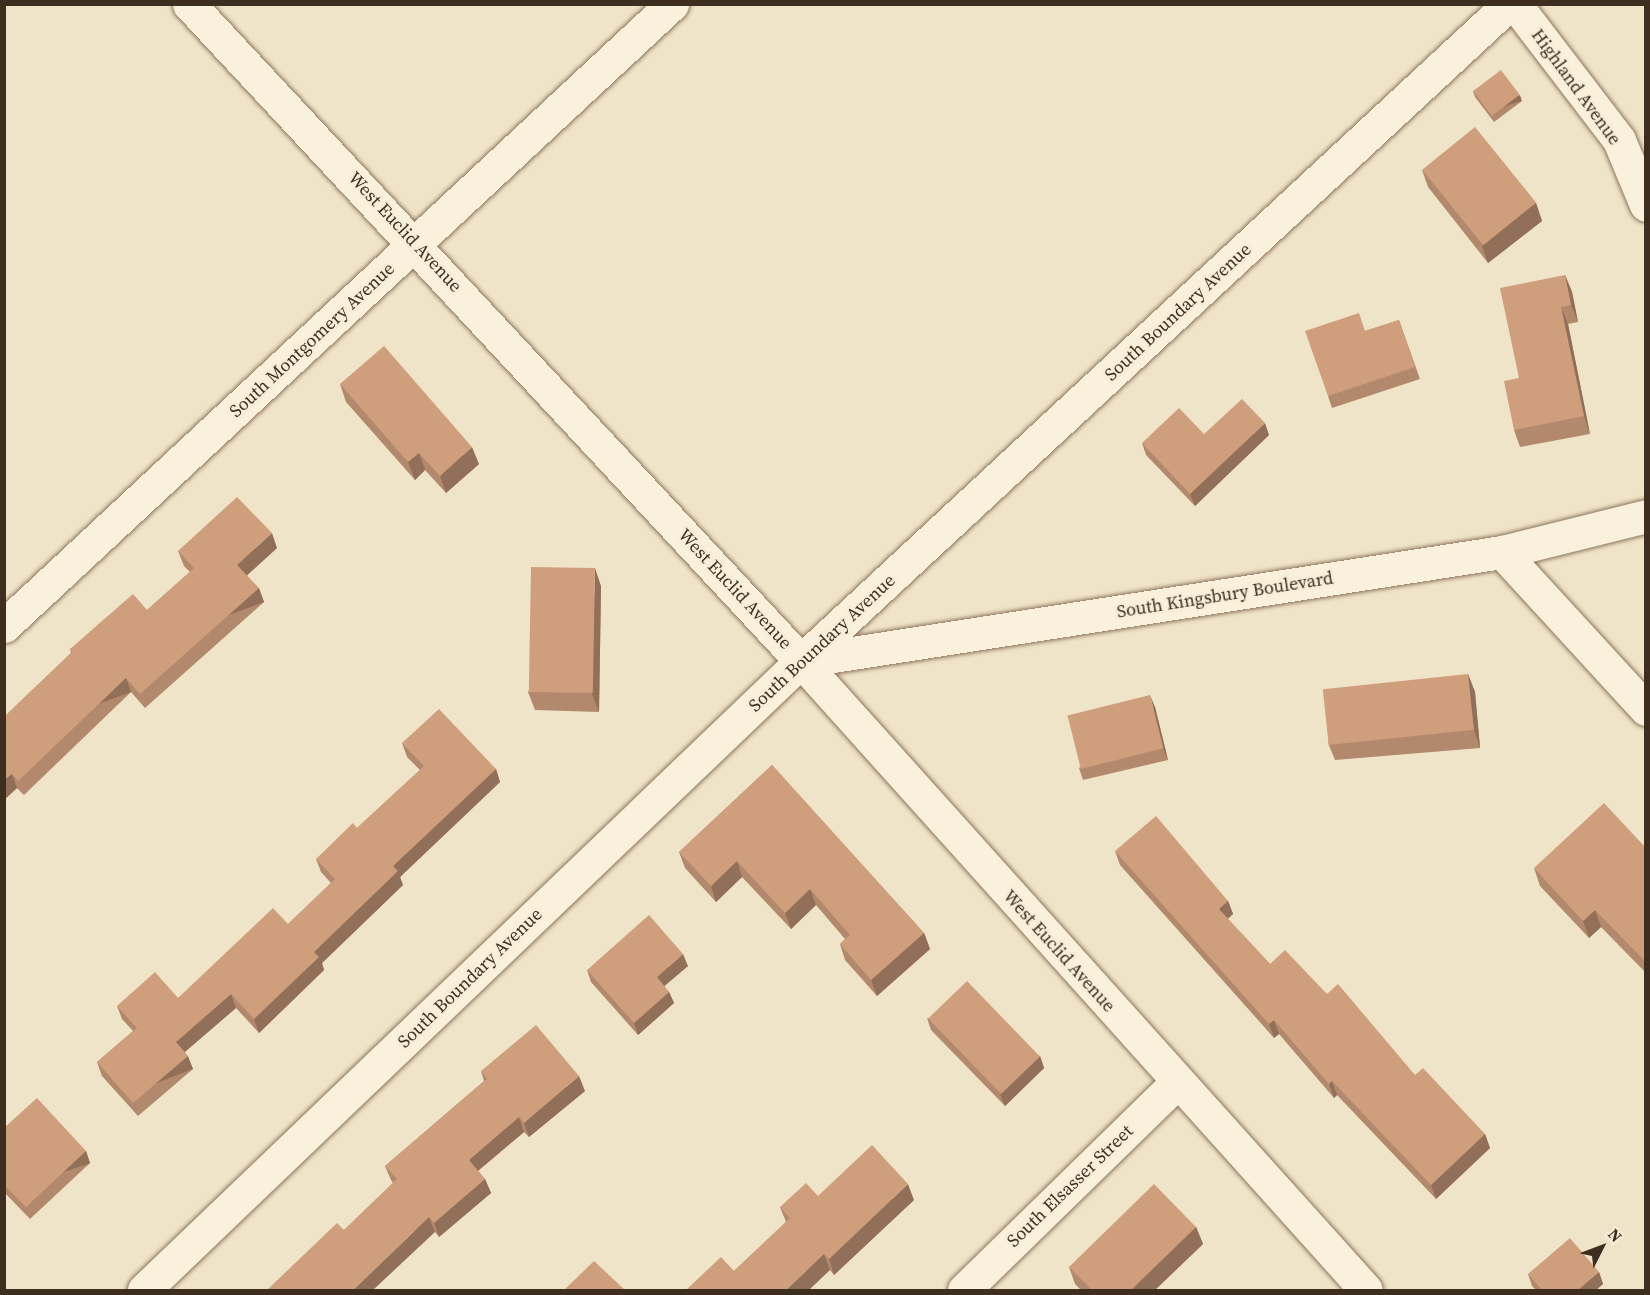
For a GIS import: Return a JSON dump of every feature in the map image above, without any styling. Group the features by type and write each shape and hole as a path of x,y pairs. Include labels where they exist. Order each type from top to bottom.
{"street":[{"name":"West Euclid Avenue","path":"189,4 415,243 801,661 1366,1290"},
{"name":"South Montgomery Avenue","path":"4,626 672,4"},
{"name":"South Boundary Avenue","path":"144,1290 801,661 1509,4"},
{"name":"Highland Avenue","path":"1515,4 1619,140 1646,205"},
{"name":"South Kingsbury Boulevard","path":"801,661 1502,552 1646,516"},
{"path":"1502,552 1646,709"},
{"name":"South Elsasser Street","path":"964,1290 1177,1082"}],"building":[{"path":"1501,70 1520,95 1492,116 1473,91"},
{"path":"1475,127 1536,202 1483,245 1422,170"},
{"path":"1565,275 1571,305 1561,307 1584,416 1514,430 1504,381 1519,378 1500,288"},
{"path":"1359,313 1365,331 1399,320 1415,367 1328,396 1305,331"},
{"path":"384,346 472,447 440,476 419,453 408,462 340,384"},
{"path":"1242,399 1265,423 1190,494 1142,443 1179,408 1204,434"},
{"path":"237,497 272,533 237,565 259,588 140,694 126,678 18,781 12,774 4,780 4,717 72,652 70,649 133,594 147,610 194,568 178,551"},
{"path":"531,567 595,568 593,693 529,692"},
{"path":"1468,674 1474,730 1329,745 1323,689"},
{"path":"1150,695 1163,748 1081,769 1068,716"},
{"path":"439,709 496,769 393,866 398,871 314,952 319,957 254,1019 231,994 176,1042 188,1056 133,1103 97,1062 137,1028 117,1006 155,972 178,998 273,908 288,924 335,879 316,859 353,823 357,828 424,766 402,743"},
{"path":"772,765 924,933 871,980 840,944 850,935 810,889 785,913 737,861 711,886 679,852"},
{"path":"1604,803 1646,848 1646,962 1595,910 1583,921 1534,868"},
{"path":"1156,816 1228,901 1219,909 1270,964 1285,950 1327,994 1338,984 1415,1075 1423,1068 1485,1134 1431,1185 1332,1081 1329,1084 1274,1020 1269,1024 1115,851"},
{"path":"649,915 683,954 657,977 669,992 634,1023 587,970"},
{"path":"967,981 1040,1057 1001,1094 928,1019"},
{"path":"536,1025 579,1076 524,1123 519,1117 469,1160 485,1179 434,1223 429,1217 353,1290 267,1290 337,1223 344,1230 397,1179 385,1166 487,1079 481,1071"},
{"path":"37,1098 86,1151 26,1207 4,1185 4,1128"},
{"path":"872,1145 908,1184 829,1259 824,1254 786,1290 686,1290 721,1257 734,1271 790,1218 780,1207 806,1183 818,1196"},
{"path":"1154,1184 1196,1227 1131,1290 1092,1290 1069,1267"},
{"path":"1570,1238 1599,1272 1578,1290 1542,1290 1528,1274"},
{"path":"594,1261 625,1290 564,1290"}]}
